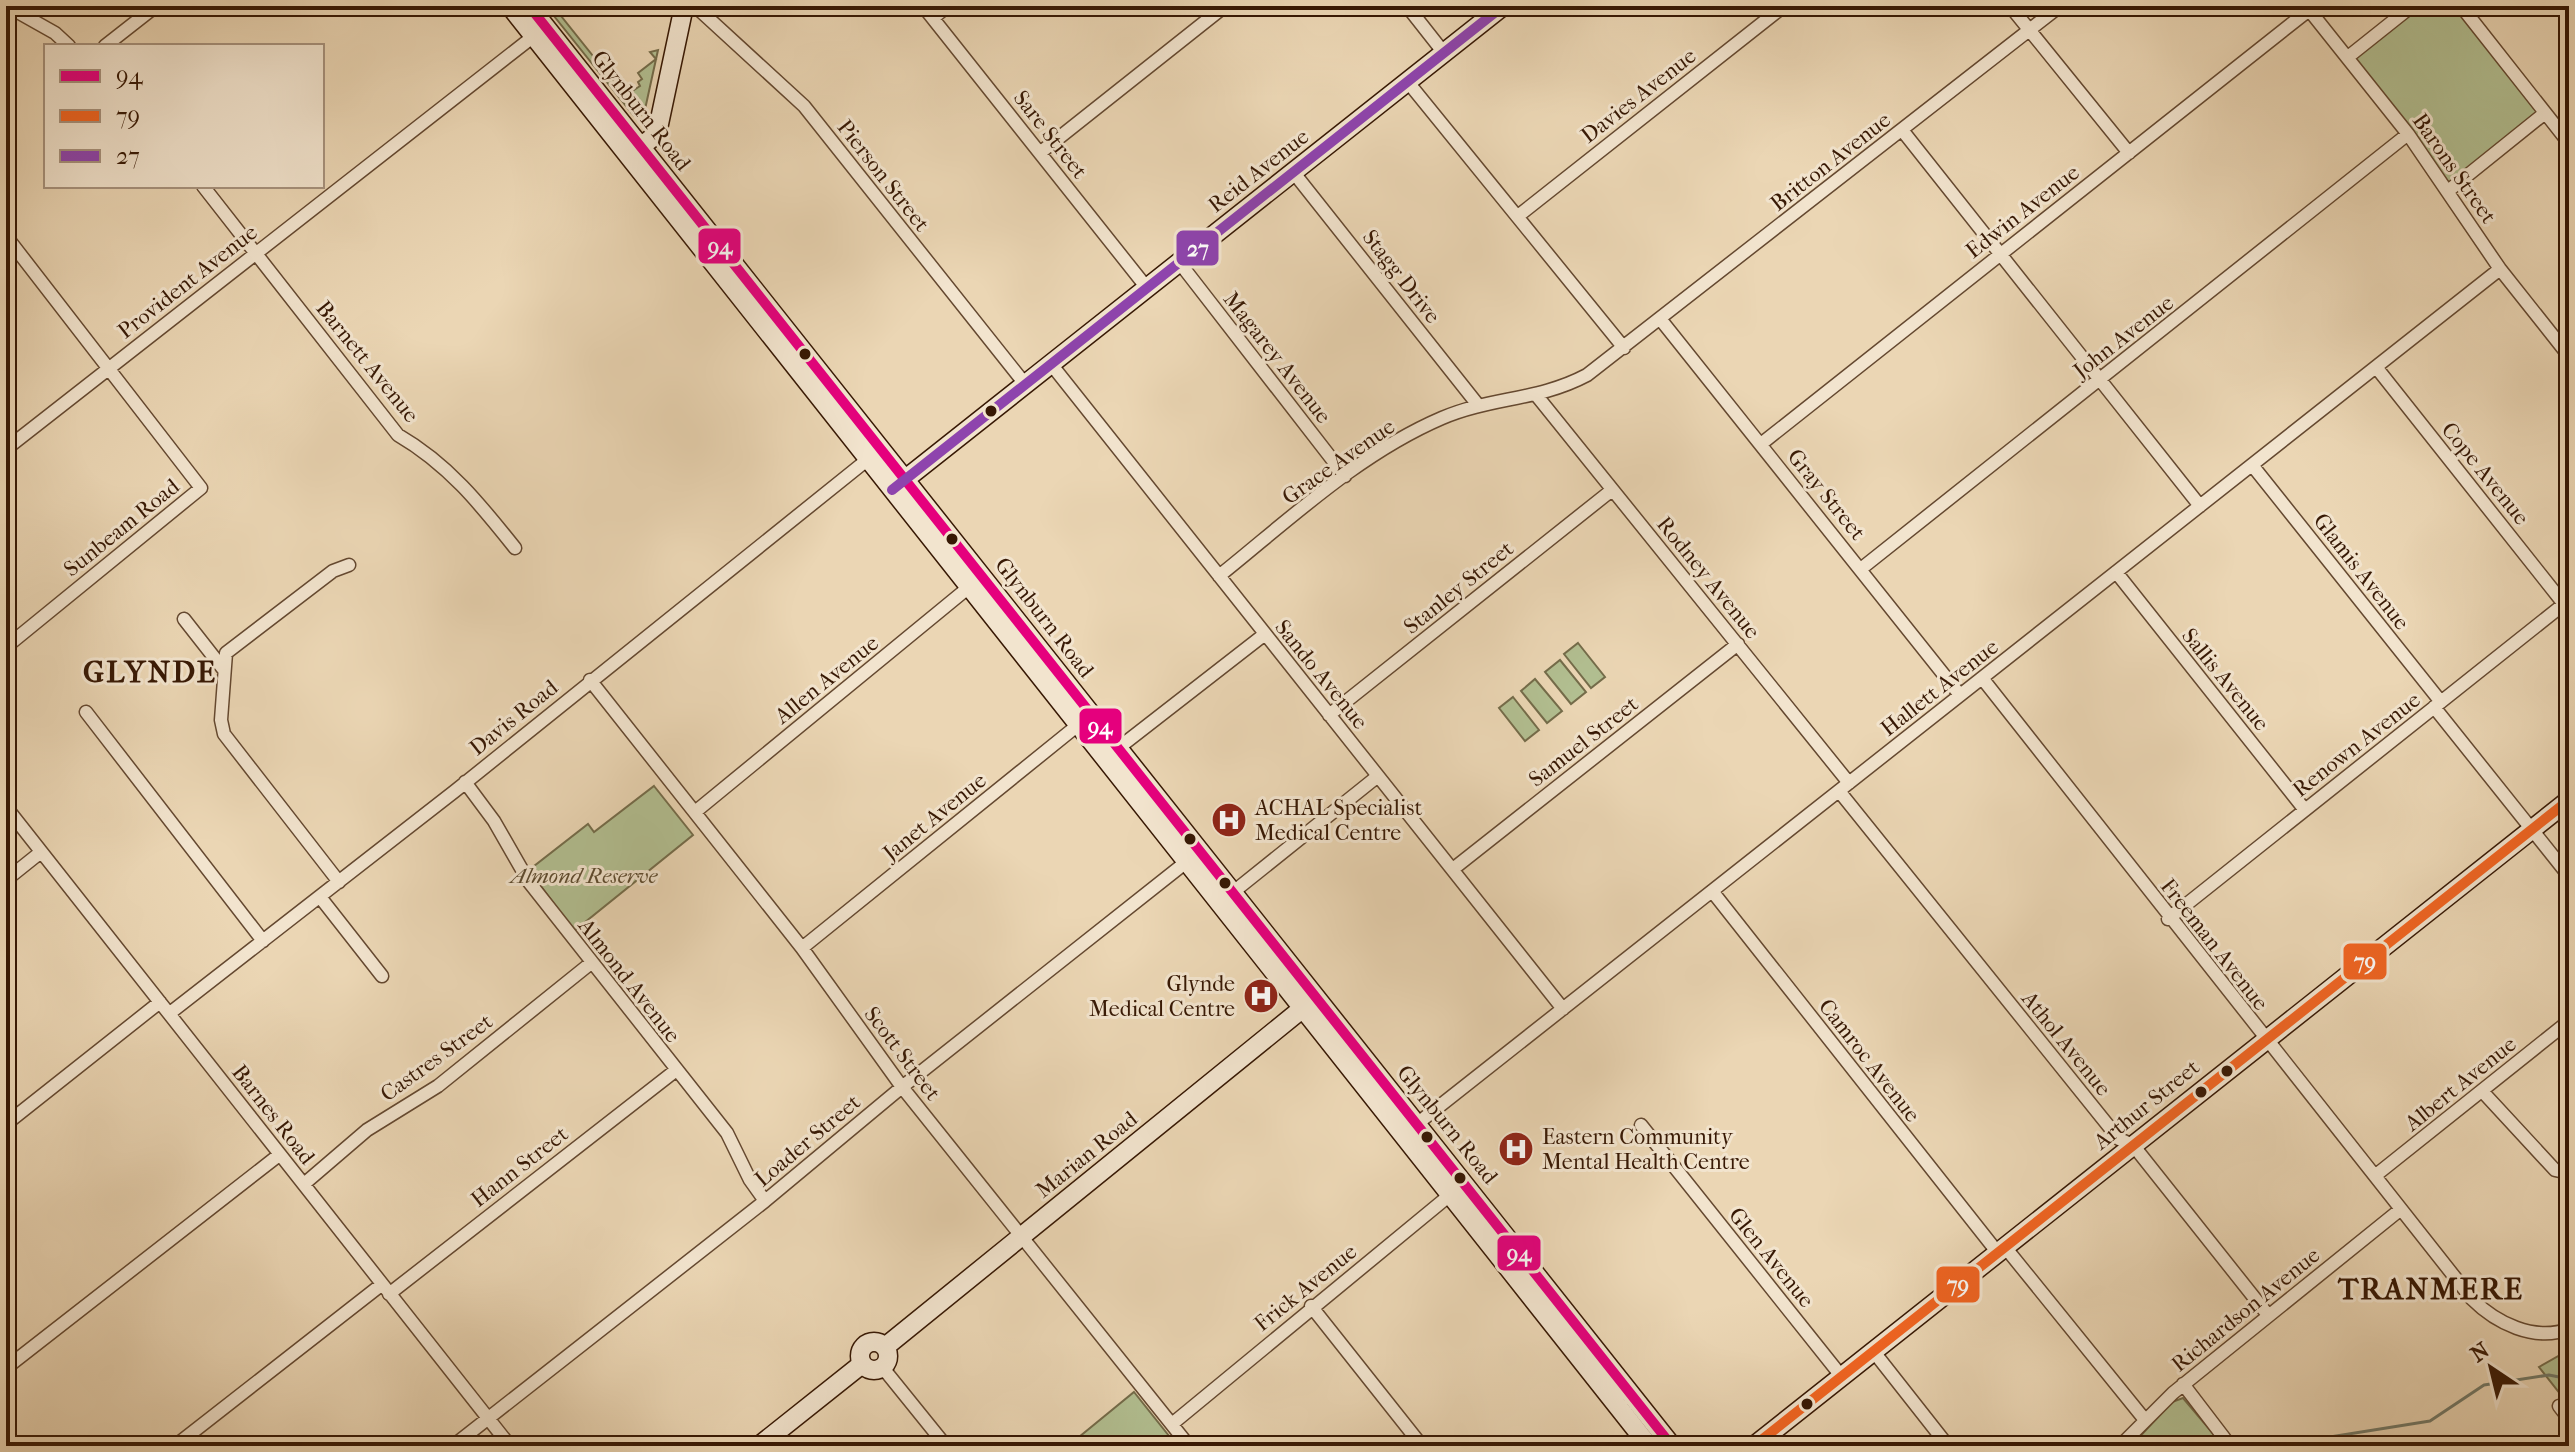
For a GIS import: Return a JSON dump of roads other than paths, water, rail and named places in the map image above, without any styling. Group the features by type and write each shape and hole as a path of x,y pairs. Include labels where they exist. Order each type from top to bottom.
{"main road":[{"name":"Glynburn Road","path":"510,6 540,32 899,484 1083,720 1103,759 1301,1010 1409,1130 1457,1189 1505,1264 1649,1446"},
{"name":"Glynburn Road","path":"529,6 540,32"},
{"path":"635,152 653,137 659,124 684,6"},
{"name":"Reid Avenue","path":"899,484 1503,6"},
{"name":"Glynburn Road","path":"1083,720 1118,748 1317,998 1409,1130"},
{"name":"Arthur Street","path":"1754,1446 2569,800"},
{"name":"Marian Road","path":"885,1347 1317,998"},
{"name":"Glynburn Road","path":"1457,1189 1492,1218 1666,1444"},
{"path":"1492,1218 1491,1232 1505,1264"},
{"path":"868,1344 885,1347 888,1359 883,1368 871,1370 862,1364 860,1355 868,1344"},
{"path":"759,1446 862,1364"}],"street":[{"path":"7,6 55,33 67,44"},
{"path":"108,44 156,6"},
{"name":"Pierson Street","path":"695,6 804,106 1025,384"},
{"name":"Sare Street","path":"923,6 1147,288"},
{"path":"933,18 948,6"},
{"path":"1041,152 1225,6"},
{"path":"1407,6 1444,53"},
{"name":"Davies Avenue","path":"1518,216 1784,6"},
{"path":"2010,6 2129,153"},
{"name":"Britton Avenue","path":"1624,348 2060,6"},
{"path":"2348,57 2412,6"},
{"path":"2461,6 2569,143"},
{"name":"Barons Street","path":"2307,8 2408,134 2500,269 2569,356"},
{"name":"Edwin Avenue","path":"1761,444 2307,8"},
{"name":"Provident Avenue","path":"6,449 540,32"},
{"path":"1407,81 1624,348"},
{"path":"2448,191 2545,113"},
{"path":"1902,130 2200,506"},
{"name":"John Avenue","path":"1862,568 2408,134"},
{"name":"Stagg Drive","path":"1294,173 1478,405"},
{"name":"Barnett Avenue","path":"205,188 398,435 432,455 468,490 515,548"},
{"name":"Sunbeam Road","path":"6,236 201,488 6,647"},
{"name":"Magarey Avenue","path":"1179,262 1345,476"},
{"name":"Hallett Avenue","path":"1409,1130 2500,269"},
{"name":"Gray Street","path":"1661,320 1862,568 1960,695"},
{"name":"Grace Avenue","path":"1219,576 1345,476 1413,432 1478,405 1537,396 1587,375 1624,348"},
{"name":"Sando Avenue","path":"1051,364 1563,1009"},
{"name":"Cope Avenue","path":"2376,367 2567,602"},
{"name":"Rodney Avenue","path":"1537,396 1738,644 1844,787"},
{"name":"Davis Road","path":"170,1013 875,454"},
{"name":"Glamis Avenue","path":"2252,465 2569,876"},
{"name":"Stanley Street","path":"1329,715 1612,490"},
{"path":"339,882 222,732 225,655 333,571 349,565"},
{"name":"Sallis Avenue","path":"2116,572 2305,810"},
{"name":"Allen Avenue","path":"695,812 975,582"},
{"name":"Renown Avenue","path":"2168,919 2567,602"},
{"path":"184,619 224,670"},
{"path":"1103,759 1265,634"},
{"name":"Samuel Street","path":"1453,869 1738,644"},
{"name":"Freeman Avenue","path":"1982,678 2168,919 2485,1312 2504,1325 2542,1333 2569,1329"},
{"name":"Scott Street","path":"590,680 802,948 902,1087 1189,1446"},
{"path":"86,712 263,941"},
{"name":"Janet Avenue","path":"802,948 1083,720"},
{"path":"1232,893 1378,776"},
{"name":"Almond Avenue","path":"465,782 494,821 529,882 675,1071 727,1133 750,1180 765,1201"},
{"name":"Athol Avenue","path":"1844,787 2119,1139 2133,1145 2268,1315"},
{"name":"Barnes Road","path":"6,807 510,1446"},
{"path":"6,880 41,852"},
{"name":"Loader Street","path":"453,1446 765,1201 902,1087 1185,863"},
{"name":"Camroc Avenue","path":"1712,891 2002,1250 2145,1420"},
{"path":"320,897 382,976"},
{"name":"Castres Street","path":"304,1184 367,1130 438,1086 591,963"},
{"path":"6,1124 160,1002"},
{"name":"Albert Avenue","path":"2376,1175 2569,1021"},
{"name":"Hann Street","path":"175,1446 675,1071"},
{"path":"2482,1091 2555,1170 2569,1173"},
{"name":"Glen Avenue","path":"1641,1125 1842,1377"},
{"path":"6,1368 279,1155"},
{"name":"Frick Avenue","path":"1172,1424 1311,1306 1457,1189"},
{"name":"Richardson Avenue","path":"2120,1446 2183,1384 2401,1209"},
{"path":"1311,1306 1422,1446"},
{"path":"1874,1352 1948,1446"},
{"path":"883,1368 946,1446"},
{"path":"2183,1384 2225,1439"},
{"path":"2559,1406 2569,1419"}],"waterway":[{"path":"2273,1446 2430,1421 2484,1385 2549,1375 2569,1379"}],"place":[{"name":"ACHAL Specialist Medical Centre","path":"1229,820"},
{"name":"Glynde Medical Centre","path":"1261,996"},
{"name":"Eastern Community Mental Health Centre","path":"1516,1149"}],"district":[{"name":"GLYNDE","path":"150,672"},
{"name":"TRANMERE","path":"2431,1289"}],"park label":[{"name":"Almond Reserve","path":"584,875"}]}
